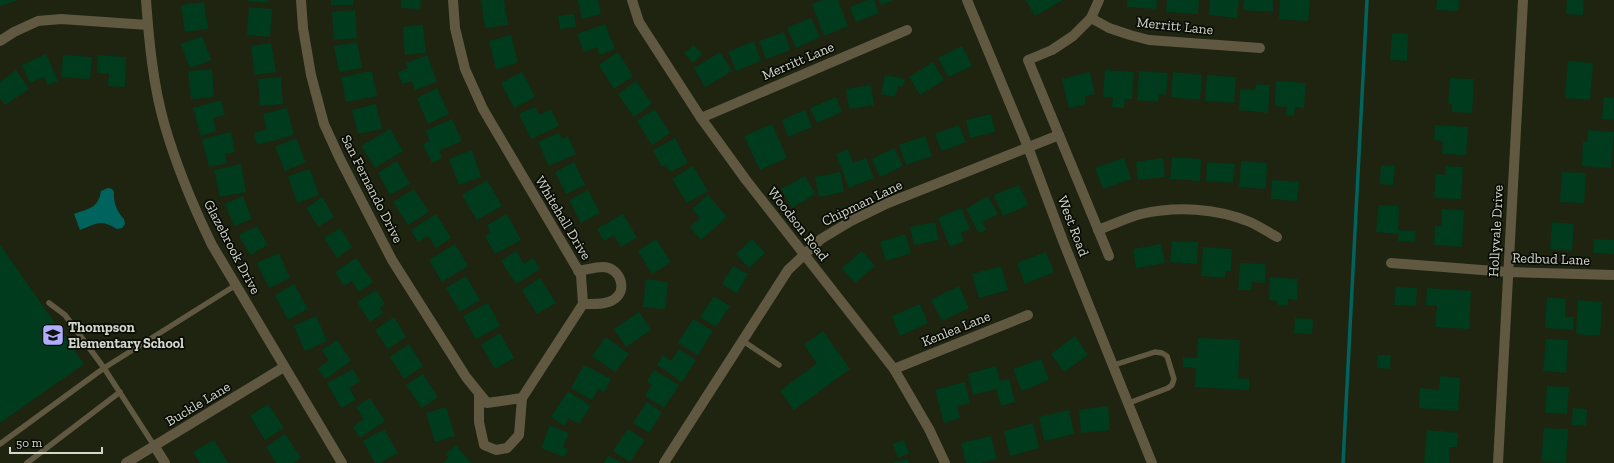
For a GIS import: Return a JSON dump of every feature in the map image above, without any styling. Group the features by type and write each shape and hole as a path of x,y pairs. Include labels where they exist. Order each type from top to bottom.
{"street":[{"name":"Glazebrook Drive","path":"146,0 154,73 164,122 179,168 198,216 212,245 342,463"},
{"name":"San Fernando Drive","path":"302,0 303,28 311,75 324,124 340,159 392,260 479,394"},
{"name":"Whitehall Drive","path":"453,0 455,28 465,69 483,109 581,275 583,304"},
{"name":"Woodson Road","path":"632,0 639,22 701,118 746,180 894,369 929,429 945,463"},
{"name":"West Road","path":"967,0 1028,147 1063,241 1152,463"},
{"path":"1091,18 1099,0"},
{"name":"Hollyvale Drive","path":"1498,463 1522,0"},
{"name":"Merritt Lane","path":"1091,18 1109,28 1149,40 1260,48"},
{"name":"West Road","path":"1091,18 1073,36 1052,50 1028,60 1109,256"},
{"path":"0,41 14,32 38,21 62,19 148,25"},
{"name":"Merritt Lane","path":"701,118 907,30"},
{"name":"Chipman Lane","path":"664,463 788,270 821,239 857,218 888,203 1059,135"},
{"path":"1098,230 1140,214 1168,210 1192,209 1219,213 1249,222 1277,237"},
{"name":"Redbud Lane","path":"1391,263 1508,272 1614,275"},
{"path":"479,394 479,422 484,445 496,450 507,448 519,436 522,398 583,304 604,303 614,300 621,291 622,281 618,273 604,266 578,271"},
{"name":"Kenlea Lane","path":"894,369 1028,315"},
{"name":"Buckle Lane","path":"126,463 155,447 284,367"},
{"path":"479,394 487,403 522,398"},
{"path":"155,447 165,463"}],"lane":[{"path":"0,444 104,368 236,285"},
{"path":"49,303 65,315 104,368 155,447"},
{"path":"743,340 779,365"},
{"path":"1114,365 1155,352 1162,353 1167,356 1174,379 1172,385 1168,388 1129,403"},
{"path":"27,463 120,392"}],"water":[{"path":"108,188 112,189 114,192 116,207 124,219 125,224 122,228 117,229 107,224 99,223 80,230 74,214 95,205 100,197 101,191"}],"building":[{"path":"0,0 18,0 0,6"},
{"path":"247,0 268,0 267,3"},
{"path":"331,0 353,0 353,5 331,5"},
{"path":"401,0 421,0 420,9 401,8"},
{"path":"481,0 504,0 508,25 485,28"},
{"path":"578,0 598,0 601,14 582,19"},
{"path":"822,0 838,0 848,26 824,36 812,4"},
{"path":"868,0 874,0 879,13 856,22 850,7"},
{"path":"879,0 894,0 881,5"},
{"path":"1026,0 1063,0 1035,16"},
{"path":"1127,0 1157,0 1156,9 1127,7"},
{"path":"1167,0 1199,0 1198,14 1166,12"},
{"path":"1210,0 1239,0 1237,18 1209,15"},
{"path":"1244,0 1273,0 1273,12 1243,10"},
{"path":"1280,0 1310,0 1308,21 1279,19"},
{"path":"1437,0 1459,0 1458,11 1436,10"},
{"path":"1567,0 1584,0 1583,15 1566,14"},
{"path":"204,2 208,29 185,32 181,5"},
{"path":"249,7 272,9 270,37 247,35"},
{"path":"355,10 357,38 334,40 332,12"},
{"path":"574,14 576,27 560,29 558,16"},
{"path":"811,18 820,37 796,48 787,28"},
{"path":"605,24 615,49 599,55 597,47 584,52 577,34"},
{"path":"423,25 426,53 405,55 403,27"},
{"path":"784,32 790,50 766,59 759,41"},
{"path":"1392,33 1408,34 1407,61 1390,60"},
{"path":"511,35 518,63 496,69 489,41"},
{"path":"202,36 211,60 190,68 181,44"},
{"path":"754,41 761,61 736,71 728,52"},
{"path":"357,42 362,68 339,72 334,46"},
{"path":"271,43 276,72 255,75 251,46"},
{"path":"694,45 702,54 693,63 684,53"},
{"path":"962,46 972,66 948,77 938,58"},
{"path":"618,52 633,76 614,89 599,65"},
{"path":"720,52 732,71 705,87 694,68"},
{"path":"46,54 58,81 48,85 44,77 30,83 22,65"},
{"path":"63,55 92,57 90,79 61,77"},
{"path":"98,55 126,57 125,87 108,86 109,74 97,73"},
{"path":"427,55 437,82 415,90 412,81 402,84 398,72 408,68 406,63"},
{"path":"1568,61 1593,63 1590,100 1565,98"},
{"path":"933,62 944,80 920,95 909,77"},
{"path":"212,69 214,97 191,99 188,71"},
{"path":"16,70 29,89 5,105 0,98 0,82"},
{"path":"1105,70 1134,72 1132,99 1125,99 1124,108 1112,107 1113,98 1103,97"},
{"path":"372,71 377,96 346,102 341,77"},
{"path":"1139,71 1168,73 1166,95 1159,94 1158,102 1137,100"},
{"path":"522,72 535,97 514,108 501,83"},
{"path":"1090,72 1095,94 1085,96 1086,104 1069,108 1062,79"},
{"path":"1173,72 1202,75 1200,100 1171,97"},
{"path":"885,75 905,79 903,87 898,86 895,97 881,94"},
{"path":"1207,75 1236,77 1234,103 1205,101"},
{"path":"281,77 283,104 260,106 258,79"},
{"path":"1450,78 1474,79 1472,113 1452,112 1452,104 1448,104"},
{"path":"636,81 652,104 634,117 618,94"},
{"path":"1276,81 1306,83 1304,108 1295,107 1294,116 1286,115 1287,107 1275,106"},
{"path":"1256,84 1270,85 1268,113 1239,110 1240,89 1255,90"},
{"path":"871,85 874,105 849,109 846,89"},
{"path":"437,88 449,114 428,124 417,98"},
{"path":"836,97 842,112 817,123 810,108"},
{"path":"1604,97 1614,98 1614,120 1602,119"},
{"path":"221,100 225,115 213,118 216,131 201,136 193,108"},
{"path":"376,104 382,129 358,134 352,110"},
{"path":"535,107 539,115 551,109 559,126 531,139 519,114"},
{"path":"287,108 294,135 257,145 254,133 267,129 263,114"},
{"path":"655,109 670,133 652,145 637,121"},
{"path":"805,110 812,127 788,137 782,120"},
{"path":"991,114 995,132 970,138 966,120"},
{"path":"452,119 462,141 439,151 442,158 432,163 423,144 430,141 425,131"},
{"path":"772,124 787,158 760,170 744,136"},
{"path":"959,125 966,142 942,151 935,134"},
{"path":"1435,125 1468,127 1466,155 1442,154 1443,141 1434,140"},
{"path":"390,129 403,151 375,168 361,146"},
{"path":"1588,130 1614,132 1611,168 1582,166 1583,142 1587,142"},
{"path":"231,132 235,152 225,154 227,163 209,167 202,139"},
{"path":"559,133 562,139 568,136 576,154 549,166 538,142"},
{"path":"925,136 932,156 906,165 899,145"},
{"path":"296,138 306,162 285,171 275,147"},
{"path":"675,138 688,163 670,172 666,165 662,167 653,150"},
{"path":"894,148 903,166 880,177 872,159"},
{"path":"848,149 853,163 866,158 874,178 849,188 836,154"},
{"path":"472,150 481,177 459,185 449,159"},
{"path":"1172,157 1201,159 1200,181 1170,179"},
{"path":"1124,158 1131,179 1103,189 1095,168"},
{"path":"1163,158 1165,177 1138,180 1136,162"},
{"path":"397,161 410,184 390,195 378,173"},
{"path":"1241,161 1267,163 1266,189 1239,187"},
{"path":"574,162 585,185 566,194 555,172"},
{"path":"1207,162 1235,164 1233,183 1206,181"},
{"path":"241,164 246,192 220,197 214,170"},
{"path":"1381,165 1395,166 1393,185 1380,184"},
{"path":"693,166 708,191 687,203 672,179"},
{"path":"1446,166 1463,167 1461,199 1434,198 1436,174 1445,175"},
{"path":"310,169 319,195 297,203 288,176"},
{"path":"840,172 844,192 819,197 815,177"},
{"path":"1562,172 1586,173 1584,203 1560,202"},
{"path":"805,176 815,194 792,208 781,189"},
{"path":"487,180 502,206 477,220 462,195"},
{"path":"1272,180 1299,182 1297,201 1271,199"},
{"path":"1019,185 1028,205 1003,216 994,195"},
{"path":"414,189 429,212 408,225 393,202"},
{"path":"588,190 600,213 581,223 569,200"},
{"path":"708,195 727,217 701,240 690,227 700,218 692,209"},
{"path":"243,196 252,219 234,226 225,204"},
{"path":"988,196 998,214 982,222 986,230 979,233 966,209"},
{"path":"322,197 334,217 318,227 306,208"},
{"path":"1379,205 1399,206 1398,230 1416,231 1415,242 1398,241 1399,234 1376,232"},
{"path":"961,208 970,229 961,233 964,241 950,247 938,218"},
{"path":"1442,209 1464,210 1462,247 1434,245 1435,226 1441,226"},
{"path":"436,214 451,238 436,248 428,236 418,242 411,230"},
{"path":"507,214 521,240 495,254 485,236 491,233 487,225"},
{"path":"623,214 637,238 621,247 614,235 604,241 597,229"},
{"path":"935,222 939,240 914,245 910,227"},
{"path":"1552,222 1574,224 1572,251 1550,249"},
{"path":"257,226 268,245 250,255 239,235"},
{"path":"340,228 352,247 337,258 324,238"},
{"path":"905,234 911,253 886,261 880,242"},
{"path":"656,239 671,262 652,274 638,251"},
{"path":"752,239 765,253 749,268 736,254"},
{"path":"1594,239 1614,240 1614,254 1593,253"},
{"path":"1172,241 1198,242 1197,264 1170,262"},
{"path":"455,244 468,266 442,282 429,260"},
{"path":"1161,244 1165,263 1136,268 1133,249"},
{"path":"0,245 84,364 0,423"},
{"path":"1203,247 1232,249 1231,271 1225,271 1225,278 1201,276"},
{"path":"516,251 524,264 533,258 540,269 516,284 501,261"},
{"path":"862,251 875,266 855,283 842,268"},
{"path":"1046,252 1054,272 1025,284 1017,263"},
{"path":"279,253 290,278 269,288 257,263"},
{"path":"356,258 373,282 359,292 352,281 344,286 335,272"},
{"path":"1240,263 1266,264 1265,283 1252,282 1251,290 1238,290"},
{"path":"733,266 748,274 737,293 722,284"},
{"path":"1001,266 1008,290 979,298 972,274"},
{"path":"466,276 480,300 460,312 446,288"},
{"path":"1270,277 1298,279 1297,300 1288,299 1288,306 1278,305 1278,301 1269,300"},
{"path":"540,278 556,303 537,314 522,290"},
{"path":"646,279 668,282 665,309 643,307"},
{"path":"294,284 308,309 288,320 275,295"},
{"path":"959,286 969,308 942,321 931,300"},
{"path":"1396,287 1417,288 1416,306 1394,305"},
{"path":"1427,288 1471,291 1469,329 1435,327 1437,306 1426,305"},
{"path":"376,290 385,304 380,308 384,313 370,322 357,302"},
{"path":"714,296 730,306 716,327 700,317"},
{"path":"1547,297 1566,299 1565,317 1574,317 1573,330 1545,328"},
{"path":"1578,300 1602,302 1600,336 1576,334"},
{"path":"488,303 500,326 476,339 463,316"},
{"path":"920,304 928,323 900,336 892,316"},
{"path":"639,312 651,330 626,347 614,329"},
{"path":"316,316 327,341 305,351 294,326"},
{"path":"394,317 406,337 388,349 375,330"},
{"path":"1295,318 1313,319 1312,334 1294,333"},
{"path":"693,319 713,331 698,355 678,343"},
{"path":"823,331 850,369 794,410 780,391 817,363 804,345"},
{"path":"500,333 514,358 495,369 481,345"},
{"path":"1075,336 1088,355 1064,372 1051,354"},
{"path":"606,337 629,354 615,372 592,356"},
{"path":"1198,338 1240,340 1238,378 1249,379 1249,390 1195,387 1196,368 1183,367 1183,357 1197,358"},
{"path":"1546,339 1568,340 1566,373 1543,371"},
{"path":"337,340 351,361 325,379 318,368 329,361 322,350"},
{"path":"409,344 423,366 404,379 390,357"},
{"path":"679,349 696,360 682,382 657,365 663,355 671,361"},
{"path":"1378,355 1391,355 1390,369 1377,368"},
{"path":"1041,359 1049,380 1022,391 1013,369"},
{"path":"584,365 611,379 604,392 598,389 592,400 571,388"},
{"path":"996,366 1000,381 1009,379 1015,402 1001,406 996,389 973,395 968,374"},
{"path":"353,369 360,381 349,388 356,400 341,408 327,383"},
{"path":"654,370 679,385 664,408 645,396 652,384 647,381"},
{"path":"423,374 438,397 422,408 406,385"},
{"path":"1440,376 1460,378 1458,411 1419,408 1420,388 1439,390"},
{"path":"965,382 970,403 957,406 960,418 944,423 935,390"},
{"path":"1547,386 1569,387 1567,414 1545,413"},
{"path":"568,391 591,406 579,424 569,418 564,426 551,417"},
{"path":"370,398 385,421 360,438 353,427 364,419 356,407"},
{"path":"647,402 662,412 649,433 633,423"},
{"path":"268,404 284,428 265,440 250,416"},
{"path":"1108,406 1110,430 1081,433 1079,410"},
{"path":"446,407 455,436 435,442 426,413"},
{"path":"1573,408 1587,409 1586,426 1572,425"},
{"path":"1069,410 1074,434 1044,441 1039,417"},
{"path":"1033,423 1039,448 1010,456 1004,431"},
{"path":"550,425 569,433 563,447 568,449 564,457 541,448"},
{"path":"1544,428 1568,429 1566,463 1541,462"},
{"path":"384,429 398,453 380,463 375,463 363,441"},
{"path":"628,429 645,440 630,462 613,451"},
{"path":"1427,430 1458,433 1457,447 1450,447 1449,463 1424,463"},
{"path":"285,434 301,458 294,463 276,463 266,447"},
{"path":"991,436 997,459 981,463 966,463 961,443"},
{"path":"214,440 228,463 200,463 193,452"},
{"path":"904,440 909,453 898,458 893,444"},
{"path":"456,445 471,463 443,463 449,457 446,454"},
{"path":"608,456 623,463 604,463"},
{"path":"908,459 909,463 894,463 894,462"}],"waterway":[{"path":"1343,463 1367,0"}],"place":[{"name":"Thompson Elementary School","path":"53,335"}]}
